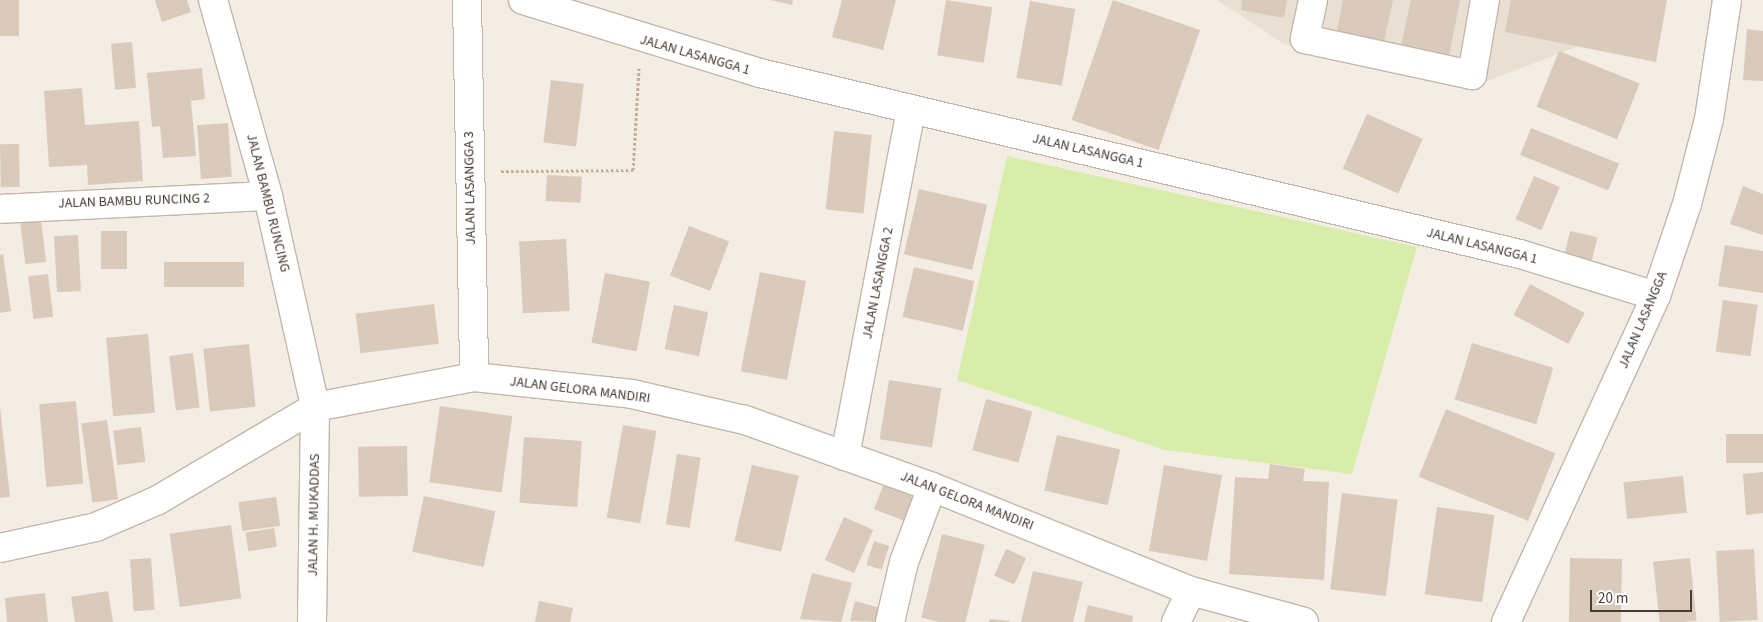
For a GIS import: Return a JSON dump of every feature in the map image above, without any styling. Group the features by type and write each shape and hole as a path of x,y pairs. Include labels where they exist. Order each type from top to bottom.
{"street":[{"name":"JALAN BAMBU RUNCING","path":"213,0 268,196 315,407"},
{"name":"JALAN LASANGGA 3","path":"467,0 474,377"},
{"name":"JALAN LASANGGA 1","path":"522,0 641,40 911,110 1520,254 1656,296"},
{"path":"1313,0 1305,39 1472,75 1485,0"},
{"name":"JALAN LASANGGA","path":"1506,622 1656,296 1687,204 1709,119 1727,0"},
{"name":"JALAN LASANGGA 2","path":"845,456 911,110"},
{"name":"JALAN BAMBU RUNCING 2","path":"0,209 268,196"},
{"name":"JALAN GELORA MANDIRI","path":"0,548 96,527 158,500 315,407 474,377 632,394 745,420 932,487 1191,591 1304,622"},
{"name":"JALAN H. MUKADDAS","path":"312,622 315,407"},
{"path":"890,622 904,562 932,487"},
{"path":"1176,622 1191,591"}],"path":[{"path":"469,170 633,170 641,40"}],"shaded area":[{"path":"1217,0 1587,0 1576,47 1480,84 1284,44"}],"green space":[{"path":"1007,156 1417,247 1352,474 1165,450 957,380"}],"building":[{"path":"0,0 19,0 19,36 0,36"},
{"path":"155,0 187,0 191,12 162,22"},
{"path":"770,0 793,0 792,5"},
{"path":"842,0 896,0 883,50 832,37"},
{"path":"946,0 992,7 984,63 937,55"},
{"path":"1113,0 1200,30 1159,150 1072,120"},
{"path":"1242,0 1287,0 1284,18 1241,10"},
{"path":"1343,0 1393,0 1383,46 1336,36"},
{"path":"1411,0 1460,0 1449,56 1401,46"},
{"path":"1511,0 1667,0 1656,62 1505,32"},
{"path":"1030,1 1075,9 1062,86 1016,78"},
{"path":"1747,29 1763,31 1763,81 1743,80"},
{"path":"132,42 136,88 115,90 111,44"},
{"path":"1559,51 1640,84 1617,139 1537,107"},
{"path":"202,68 205,99 191,101 196,156 163,158 160,126 152,127 147,73"},
{"path":"551,80 584,84 576,147 543,143"},
{"path":"82,88 85,125 139,121 143,181 88,185 87,165 49,167 44,91"},
{"path":"1367,114 1423,139 1398,194 1343,169"},
{"path":"228,123 232,177 201,179 197,125"},
{"path":"1531,128 1619,164 1608,190 1520,155"},
{"path":"834,131 872,135 864,214 826,210"},
{"path":"0,144 19,144 20,187 1,187"},
{"path":"547,175 582,177 581,203 546,201"},
{"path":"1534,176 1560,187 1541,230 1516,219"},
{"path":"1743,186 1763,194 1763,235 1730,224"},
{"path":"919,189 987,205 972,270 904,254"},
{"path":"41,220 46,262 25,264 20,223"},
{"path":"689,226 729,241 710,291 670,275"},
{"path":"101,231 127,231 127,269 101,269"},
{"path":"1570,231 1597,237 1591,264 1564,257"},
{"path":"78,235 81,291 57,292 54,236"},
{"path":"566,239 570,311 523,313 519,241"},
{"path":"1725,245 1763,251 1763,293 1718,286"},
{"path":"3,254 11,311 0,313 0,255"},
{"path":"164,262 244,262 244,287 164,287"},
{"path":"914,267 974,281 963,331 903,317"},
{"path":"760,272 806,281 787,380 741,371"},
{"path":"605,273 650,282 637,351 591,343"},
{"path":"48,274 53,317 33,319 28,276"},
{"path":"1530,284 1585,313 1568,344 1514,315"},
{"path":"1723,300 1758,305 1750,356 1716,351"},
{"path":"434,304 439,344 360,353 356,314"},
{"path":"674,305 708,312 699,356 665,349"},
{"path":"148,334 155,413 113,416 106,338"},
{"path":"1472,343 1553,368 1536,424 1455,399"},
{"path":"249,344 256,407 210,411 203,349"},
{"path":"193,353 200,408 176,411 169,356"},
{"path":"889,380 941,388 932,448 880,439"},
{"path":"986,399 1032,411 1019,463 972,450"},
{"path":"76,401 83,484 46,487 39,404"},
{"path":"440,406 512,416 502,492 429,482"},
{"path":"0,407 10,497 0,498"},
{"path":"1446,409 1555,453 1528,521 1419,477"},
{"path":"107,420 118,499 92,503 81,424"},
{"path":"623,425 656,431 640,523 607,518"},
{"path":"141,427 145,462 117,465 113,430"},
{"path":"1726,434 1763,434 1763,463 1726,463"},
{"path":"1057,435 1120,450 1108,505 1044,491"},
{"path":"524,437 582,441 577,507 519,503"},
{"path":"407,446 408,496 359,497 358,447"},
{"path":"677,454 701,458 690,528 666,524"},
{"path":"1270,464 1305,469 1303,481 1329,482 1324,580 1229,574 1235,477 1268,479"},
{"path":"752,465 799,476 781,552 734,541"},
{"path":"1164,465 1222,475 1207,561 1149,551"},
{"path":"1763,472 1763,513 1746,515 1743,474"},
{"path":"1683,476 1687,513 1627,519 1623,482"},
{"path":"884,483 918,496 908,522 874,509"},
{"path":"1342,493 1398,500 1386,596 1330,589"},
{"path":"424,496 495,511 484,567 412,552"},
{"path":"276,497 280,526 242,531 238,502"},
{"path":"1437,507 1494,515 1482,602 1425,594"},
{"path":"844,517 873,530 854,573 825,560"},
{"path":"231,525 241,598 180,607 170,534"},
{"path":"274,528 277,547 248,551 245,533"},
{"path":"942,534 985,545 965,622 939,622 921,617"},
{"path":"874,541 889,546 881,570 866,565"},
{"path":"1006,549 1026,558 1014,584 994,575"},
{"path":"1754,549 1758,620 1720,622 1716,551"},
{"path":"151,558 155,610 134,611 130,559"},
{"path":"1570,558 1622,559 1621,622 1569,622"},
{"path":"1690,558 1697,621 1660,622 1653,562"},
{"path":"1033,571 1083,582 1073,622 1021,622"},
{"path":"812,573 852,583 841,622 800,619"},
{"path":"108,591 113,622 75,622 71,597"},
{"path":"45,593 48,622 7,622 5,598"},
{"path":"539,601 573,608 570,622 535,622"},
{"path":"855,601 884,609 880,622 850,621"},
{"path":"1088,605 1133,616 1132,622 1084,622"},
{"path":"990,619 1010,621 1010,622 989,622"}]}
